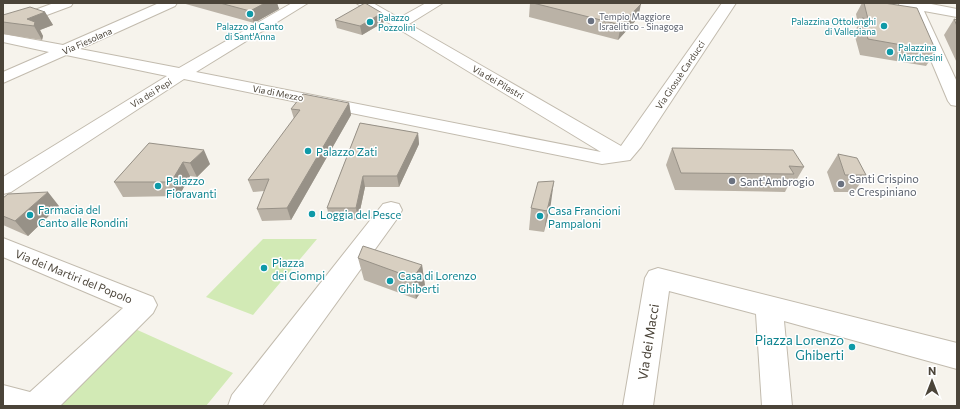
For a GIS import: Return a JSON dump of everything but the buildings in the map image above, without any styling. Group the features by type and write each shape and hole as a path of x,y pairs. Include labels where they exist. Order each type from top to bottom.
{"street":[{"path":"3,27 66,3"},
{"name":"Via Fiesolana","path":"3,78 170,3"},
{"name":"Via dei Pepi","path":"3,187 181,74 301,3"},
{"name":"Via dei Pilastri","path":"362,3 627,152"},
{"path":"399,24 436,3"},
{"name":"Via Giosuè Carducci","path":"627,152 729,3"},
{"path":"911,4 957,13"},
{"path":"911,4 957,101"},
{"name":"Via di Mezzo","path":"3,38 602,158 627,152"},
{"path":"243,406 391,210"},
{"name":"Via dei Martiri del Popolo","path":"3,247 144,305 38,406"},
{"name":"Via dei Macci","path":"638,406 658,278 769,306"},
{"path":"777,406 769,306 957,356"},
{"path":"3,400 27,406"}],"green space":[{"path":"263,239 317,239 253,315 206,297"},
{"path":"133,328 233,373 206,406 52,406"}],"place":[{"name":"Palazzo al Canto di Sant'Anna","path":"250,14"},
{"name":"Tempio Maggiore Israelitico - Sinagoga","path":"591,21"},
{"name":"Palazzo Pozzolini","path":"370,22"},
{"name":"Palazzina Ottolenghi di Vallepiana","path":"884,26"},
{"name":"Palazzina Marchesini","path":"890,52"},
{"name":"Palazzo Zati","path":"308,151"},
{"name":"Sant'Ambrogio","path":"732,181"},
{"name":"Santi Crispino e Crespiniano","path":"841,184"},
{"name":"Palazzo Fioravanti","path":"158,186"},
{"name":"Loggia del Pesce","path":"312,214"},
{"name":"Farmacia del Canto alle Rondini","path":"30,215"},
{"name":"Casa Francioni Pampaloni","path":"540,216"},
{"name":"Piazza dei Ciompi","path":"264,268"},
{"name":"Casa di Lorenzo Ghiberti","path":"390,281"},
{"name":"Piazza Lorenzo Ghiberti","path":"852,347"}]}
